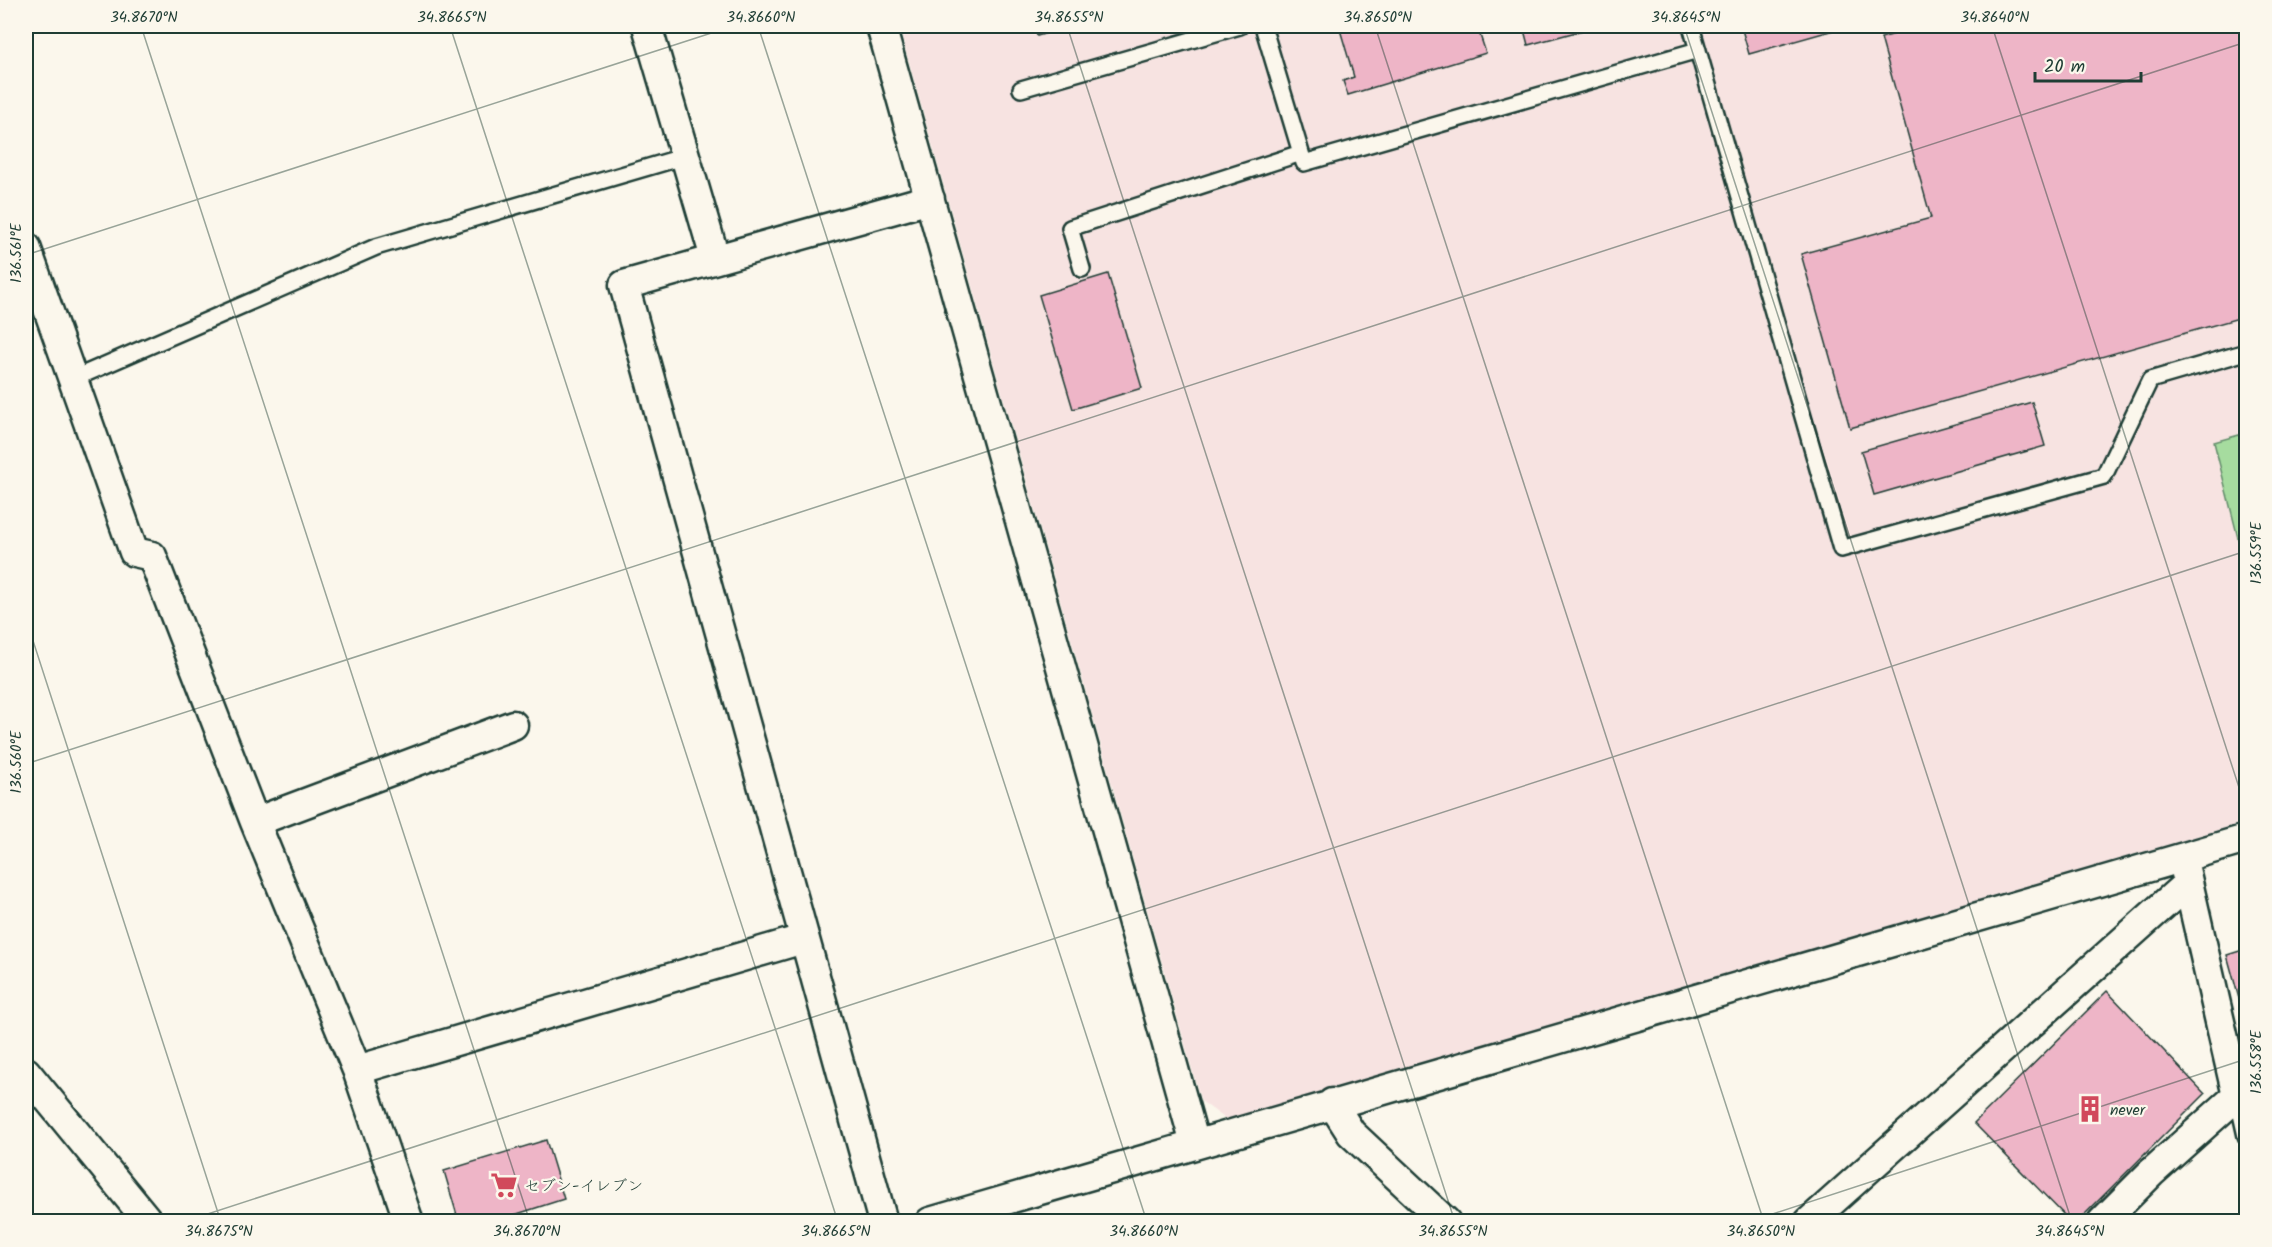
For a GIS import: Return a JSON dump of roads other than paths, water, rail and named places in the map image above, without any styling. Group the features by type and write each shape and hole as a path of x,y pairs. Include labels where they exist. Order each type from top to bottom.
{"street":[{"path":"647,26 715,258"},
{"path":"881,26 1196,1144"},
{"path":"883,1221 803,939 624,285 930,199"},
{"path":"26,247 134,552 153,556 255,822 357,1070 409,1221"},
{"path":"255,822 513,725"},
{"path":"930,1221 1332,1103 2185,870 2247,839"},
{"path":"2102,1221 2151,1173 2237,1096 2185,870"},
{"path":"1809,1221 2185,870"},
{"path":"357,1070 803,939"},
{"path":"26,1072 149,1221"},
{"path":"1332,1103 1351,1133 1446,1221"}],"lane":[{"path":"1021,89 1240,26"},
{"path":"1263,26 1304,163 1698,50"},
{"path":"1691,26 1841,549 2104,476 2150,380 2247,352"},
{"path":"1082,269 1070,228 1300,153"},
{"path":"73,379 376,247 686,156"},
{"path":"2237,1096 2247,1136"}],"place":[{"name":"never","path":"2090,1109"},
{"name":"セブン-イレブン","path":"504,1185"}]}
